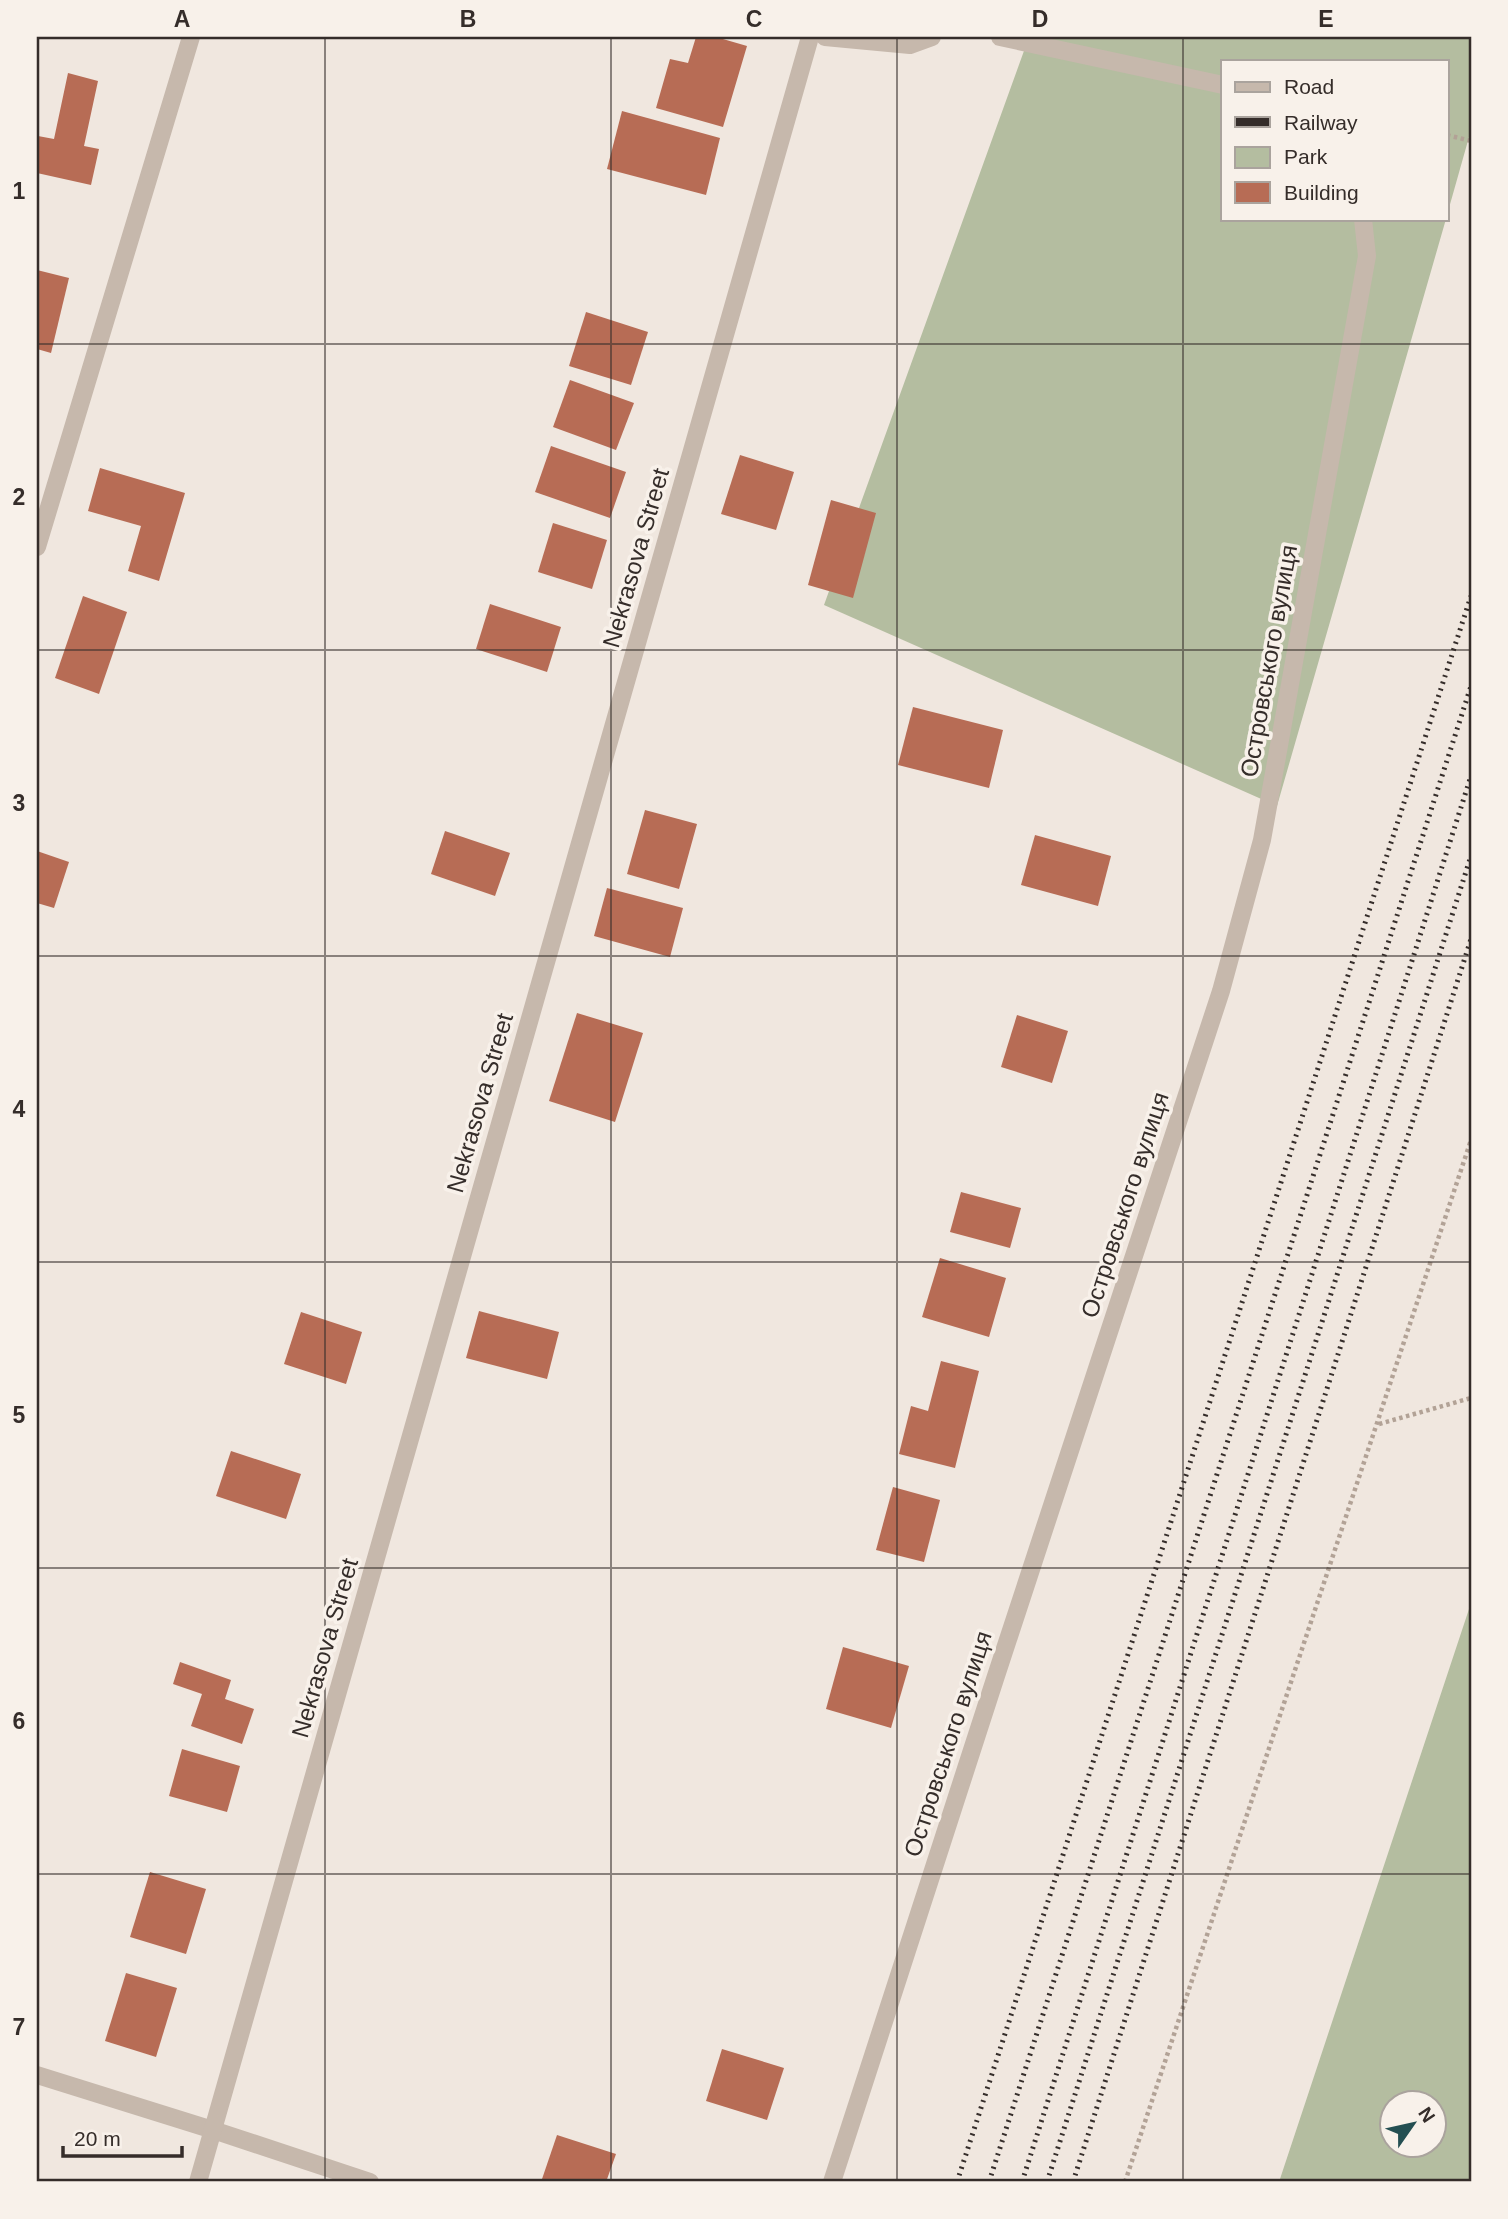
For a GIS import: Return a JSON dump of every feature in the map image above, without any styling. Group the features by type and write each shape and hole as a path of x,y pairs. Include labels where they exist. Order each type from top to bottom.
{"street":[{"path":"37,547 191,37"},
{"name":"Nekrasova Street","path":"198,2182 810,37"},
{"path":"825,37 910,45 932,37"},
{"path":"1000,37 1221,85"},
{"name":"Островського вулиця","path":"832,2182 1221,992 1259,853 1367,256 1363,220"},
{"path":"37,2075 370,2182"}],"path":[{"path":"1448,135 1471,141"},
{"path":"1125,2182 1471,1140"},
{"path":"1378,1424 1471,1398"}],"green space":[{"path":"1029,37 1471,37 1471,130 1448,211 1448,60 1221,60 1221,220 1446,220 1277,806 824,605"},
{"path":"1471,1603 1471,2182 1279,2182"}],"building":[{"path":"696,37 716,37 747,46 723,127 656,108 670,59 688,63"},
{"path":"68,73 98,81 84,146 99,149 91,185 37,173 38,136 54,139"},
{"path":"622,111 720,138 706,195 607,169"},
{"path":"37,270 69,278 51,353 37,349"},
{"path":"586,312 648,332 631,385 569,366"},
{"path":"570,380 634,403 616,450 553,427"},
{"path":"551,446 626,472 610,518 535,492"},
{"path":"740,455 794,472 776,530 721,514"},
{"path":"100,468 185,493 159,581 128,571 141,526 88,511"},
{"path":"831,500 876,513 853,598 808,585"},
{"path":"553,523 607,540 592,589 538,572"},
{"path":"83,596 127,612 99,694 55,678"},
{"path":"490,604 561,627 547,672 476,649"},
{"path":"913,707 1003,730 989,788 898,765"},
{"path":"645,810 697,824 679,889 627,874"},
{"path":"445,831 510,853 495,896 431,874"},
{"path":"1035,835 1111,856 1098,906 1021,885"},
{"path":"37,851 69,862 54,908 37,903"},
{"path":"607,888 683,908 670,957 594,936"},
{"path":"577,1013 643,1033 615,1122 549,1101"},
{"path":"1017,1015 1068,1031 1052,1083 1001,1067"},
{"path":"961,1192 1021,1208 1010,1248 950,1232"},
{"path":"940,1258 1006,1278 989,1337 922,1317"},
{"path":"479,1311 559,1332 547,1379 466,1358"},
{"path":"301,1312 362,1332 346,1384 284,1364"},
{"path":"941,1361 979,1371 955,1468 899,1454 911,1406 928,1411"},
{"path":"231,1451 301,1474 286,1519 216,1496"},
{"path":"893,1487 940,1500 924,1562 876,1550"},
{"path":"843,1647 909,1666 891,1728 826,1709"},
{"path":"180,1662 231,1680 225,1699 254,1709 242,1744 191,1726 202,1694 173,1684"},
{"path":"182,1749 240,1766 227,1812 169,1796"},
{"path":"150,1872 206,1889 186,1954 130,1937"},
{"path":"126,1973 177,1988 156,2057 105,2041"},
{"path":"722,2049 784,2068 767,2120 706,2101"},
{"path":"557,2135 616,2154 606,2182 541,2182"}],"railway":[{"path":"957,2182 1471,596"},
{"path":"989,2182 1471,686"},
{"path":"1022,2182 1471,776"},
{"path":"1047,2182 1471,856"},
{"path":"1073,2182 1471,939"}]}
